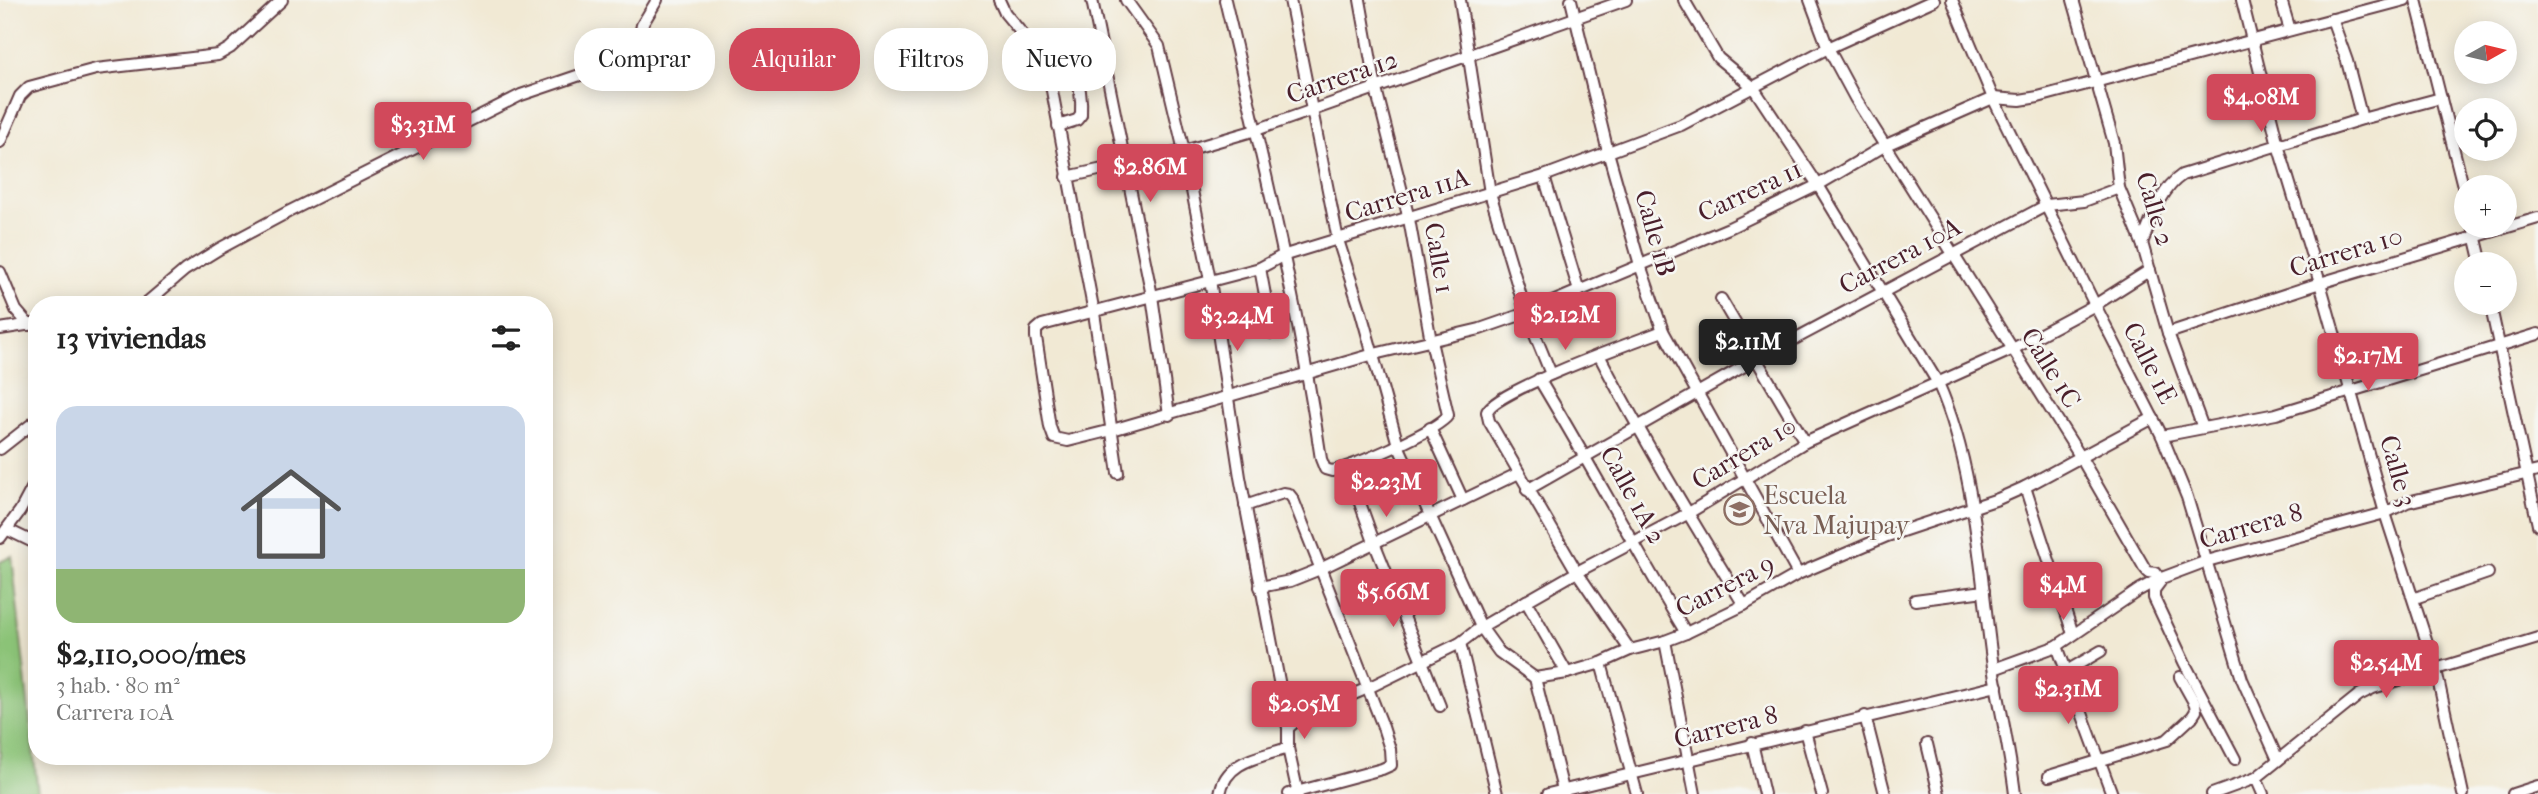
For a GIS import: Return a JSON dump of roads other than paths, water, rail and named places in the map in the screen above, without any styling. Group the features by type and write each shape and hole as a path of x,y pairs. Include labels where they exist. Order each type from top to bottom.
{"street":[{"path":"0,142 20,96 29,87 96,69 218,55 230,48 282,0"},
{"path":"154,296 185,270 219,248 521,95 580,75 623,67 635,56 642,25 657,0"},
{"path":"999,0 1005,13 1018,28"},
{"path":"1092,0 1152,296 1169,415"},
{"path":"1126,0 1159,46 1184,151 1210,280 1245,506 1288,728 1295,793 1387,767 1392,762 1391,749 1291,495 1283,493 1245,506"},
{"path":"1225,0 1256,131 1307,373 1323,467 1332,471 1347,467 1430,428 1463,500"},
{"path":"1290,0 1338,240 1374,354 1398,445 1481,627 1493,646 1535,678 1563,792"},
{"name":"Calle 1","path":"1360,0 1376,89 1409,219 1431,341 1446,402 1447,418 1430,428"},
{"path":"1460,0 1490,193 1526,313 1551,374"},
{"name":"Calle 1B","path":"1571,0 1608,152 1640,265 1663,331 1798,574"},
{"name":"Carrera 12","path":"1066,177 1127,165 1256,131 1626,0"},
{"path":"1684,0 1718,58 1753,87 1818,185 1938,383 1951,411 1971,507 1993,668 2015,794"},
{"name":"Calle 1C","path":"1810,0 1828,48 1855,98 2080,456 2144,567 2148,572 2156,573 2157,580"},
{"name":"Carrera 11A","path":"1112,430 1068,441 1054,438 1036,337 1038,327 1260,268 1282,256 1544,176 1681,125 1828,48 1934,0"},
{"name":"Calle 1E","path":"1952,0 1993,98 2162,436 2187,497 2242,679 2278,760"},
{"name":"Calle 2","path":"2073,0 2114,143 2119,188 2142,243 2168,333 2203,428"},
{"name":"Calle 3","path":"2242,0 2278,145 2385,513 2436,670 2463,794"},
{"path":"2281,0 2290,30"},
{"name":"Carrera 11","path":"1112,430 1374,354 1480,329 1526,313 1729,228 1818,185 1886,145 1993,98 2020,100 2038,97 2405,0"},
{"path":"2416,0 2460,175"},
{"path":"2332,19 2347,61 2362,119"},
{"path":"1052,91 1066,177 1094,313 1118,473"},
{"path":"1058,126 1077,120 1082,115 1079,91"},
{"path":"2142,243 2172,182 2182,174 2441,98"},
{"path":"1544,176 1579,291"},
{"name":"Carrera 10A","path":"1527,490 1755,360 2047,205 2084,201 2119,188"},
{"name":"Carrera 10","path":"2517,225 2538,218"},
{"path":"2476,238 2479,252"},
{"name":"Carrera 10","path":"2168,333 2320,283 2476,238"},
{"path":"1260,268 1272,333"},
{"name":"Carrera 10","path":"1288,728 1302,716 1368,688 1460,643 1481,627 1687,514 1805,442 2011,350 2095,305 2150,270"},
{"path":"0,272 16,310 28,320"},
{"path":"1721,299 1805,442"},
{"path":"2493,315 2532,472 2538,525"},
{"path":"0,329 28,325"},
{"path":"1630,650 1577,572 1527,490 1489,421 1488,408 1539,379 1663,331"},
{"path":"2162,436 2276,414 2538,334"},
{"path":"1599,355 1636,427 1744,605"},
{"name":"Calle 1A 2","path":"1539,379 1585,455 1632,544 1686,633"},
{"name":"Carrera 9","path":"1535,678 1567,673 1601,663 1630,650 1686,633 1744,605 1798,574 1898,532 2025,487 2153,418"},
{"path":"0,449 28,427"},
{"path":"1347,467 1440,706"},
{"name":"Carrera 8","path":"1993,668 2057,646 2139,590 2157,580 2207,561 2385,513 2407,502 2532,472"},
{"path":"1260,587 1290,581 1320,569 1519,473"},
{"path":"2025,487 2073,634"},
{"path":"28,496 4,534 28,541"},
{"path":"2414,598 2488,573"},
{"path":"2157,580 2159,583 2153,592 2154,598 2235,759"},
{"path":"1915,600 1984,591"},
{"path":"1526,601 1567,673"},
{"path":"2212,794 2252,780 2359,695 2389,682 2538,638"},
{"path":"1665,641 1695,794"},
{"path":"1460,643 1497,794"},
{"path":"2057,646 2112,794"},
{"path":"2065,672 2101,652"},
{"path":"1601,663 1637,794"},
{"path":"2049,775 2163,742 2196,711 2180,677"},
{"name":"Carrera 8","path":"1548,794 1997,686"},
{"path":"1865,716 1885,794"},
{"path":"1805,731 1822,794"},
{"path":"1752,743 1764,794"},
{"path":"1927,744 1939,794"},
{"path":"1220,794 1221,786 1234,766 1289,748"},
{"path":"2252,780 2263,794"},
{"path":"2513,794 2538,786"}],"place":[{"name":"Escuela Nva Majupay","path":"1740,510"}]}
